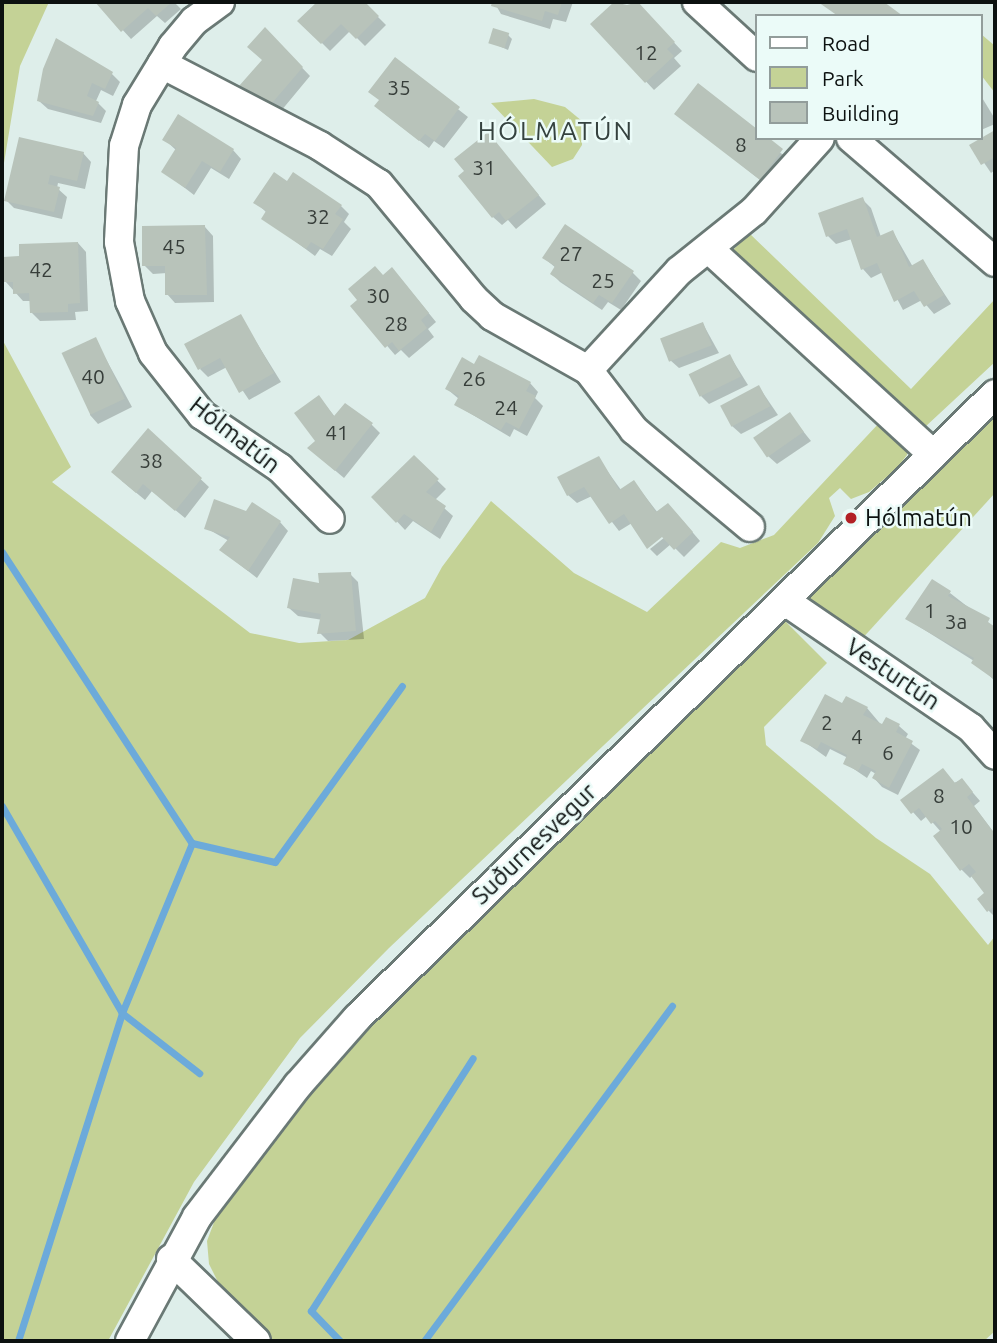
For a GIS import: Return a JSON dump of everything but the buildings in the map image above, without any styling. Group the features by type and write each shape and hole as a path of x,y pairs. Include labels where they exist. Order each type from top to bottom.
{"street":[{"name":"Hólmatún","path":"220,2 194,21 162,64 137,105 124,146 118,195 119,242 138,325 177,387 202,415 280,468 330,519"},
{"path":"697,2 755,55"},
{"path":"162,64 320,146 379,184 474,299 492,316 588,370 634,430 750,527"},
{"path":"588,370 679,271 754,211 818,140"},
{"path":"853,140 995,262"},
{"path":"709,249 933,454"},
{"name":"Suðurnesvegur","path":"130,1341 171,1259 239,1160 357,1018 995,394"},
{"name":"Vesturtún","path":"785,601 971,728 995,755"},
{"path":"171,1259 256,1341"}],"green space":[{"path":"2,2 49,2 20,66 2,175"},
{"path":"983,36 995,46 995,93 983,78"},
{"path":"534,99 565,107 582,121 582,145 573,159 552,167 491,103"},
{"path":"749,233 911,389 995,299 995,362 925,427 733,250"},
{"path":"2,339 71,467 52,482 250,633 299,643 348,640 425,598 442,567 491,501 574,573 647,612 721,542 740,548 774,535 881,421 908,442 907,455 897,468 869,492 851,499 840,488 829,498 835,516 818,543 389,948 300,1038 194,1182 108,1341 2,1341"},
{"path":"995,413 995,493 860,641 804,599"},
{"path":"781,617 827,663 764,727 766,745 876,838 930,874 988,945 995,936 995,1331 984,1341 268,1341 224,1294 209,1264 207,1241 216,1217 275,1137 382,1012"}],"waterway":[{"path":"2,552 192,843 122,1013 18,1341"},
{"path":"192,843 275,862 402,686"},
{"path":"2,806 122,1013 199,1073"},
{"path":"424,1341 672,1006"},
{"path":"340,1341 311,1311 473,1058"}],"place":[{"name":"Hólmatún","path":"851,518"}],"district":[{"name":"HÓLMATÚN","path":"556,131"}]}
